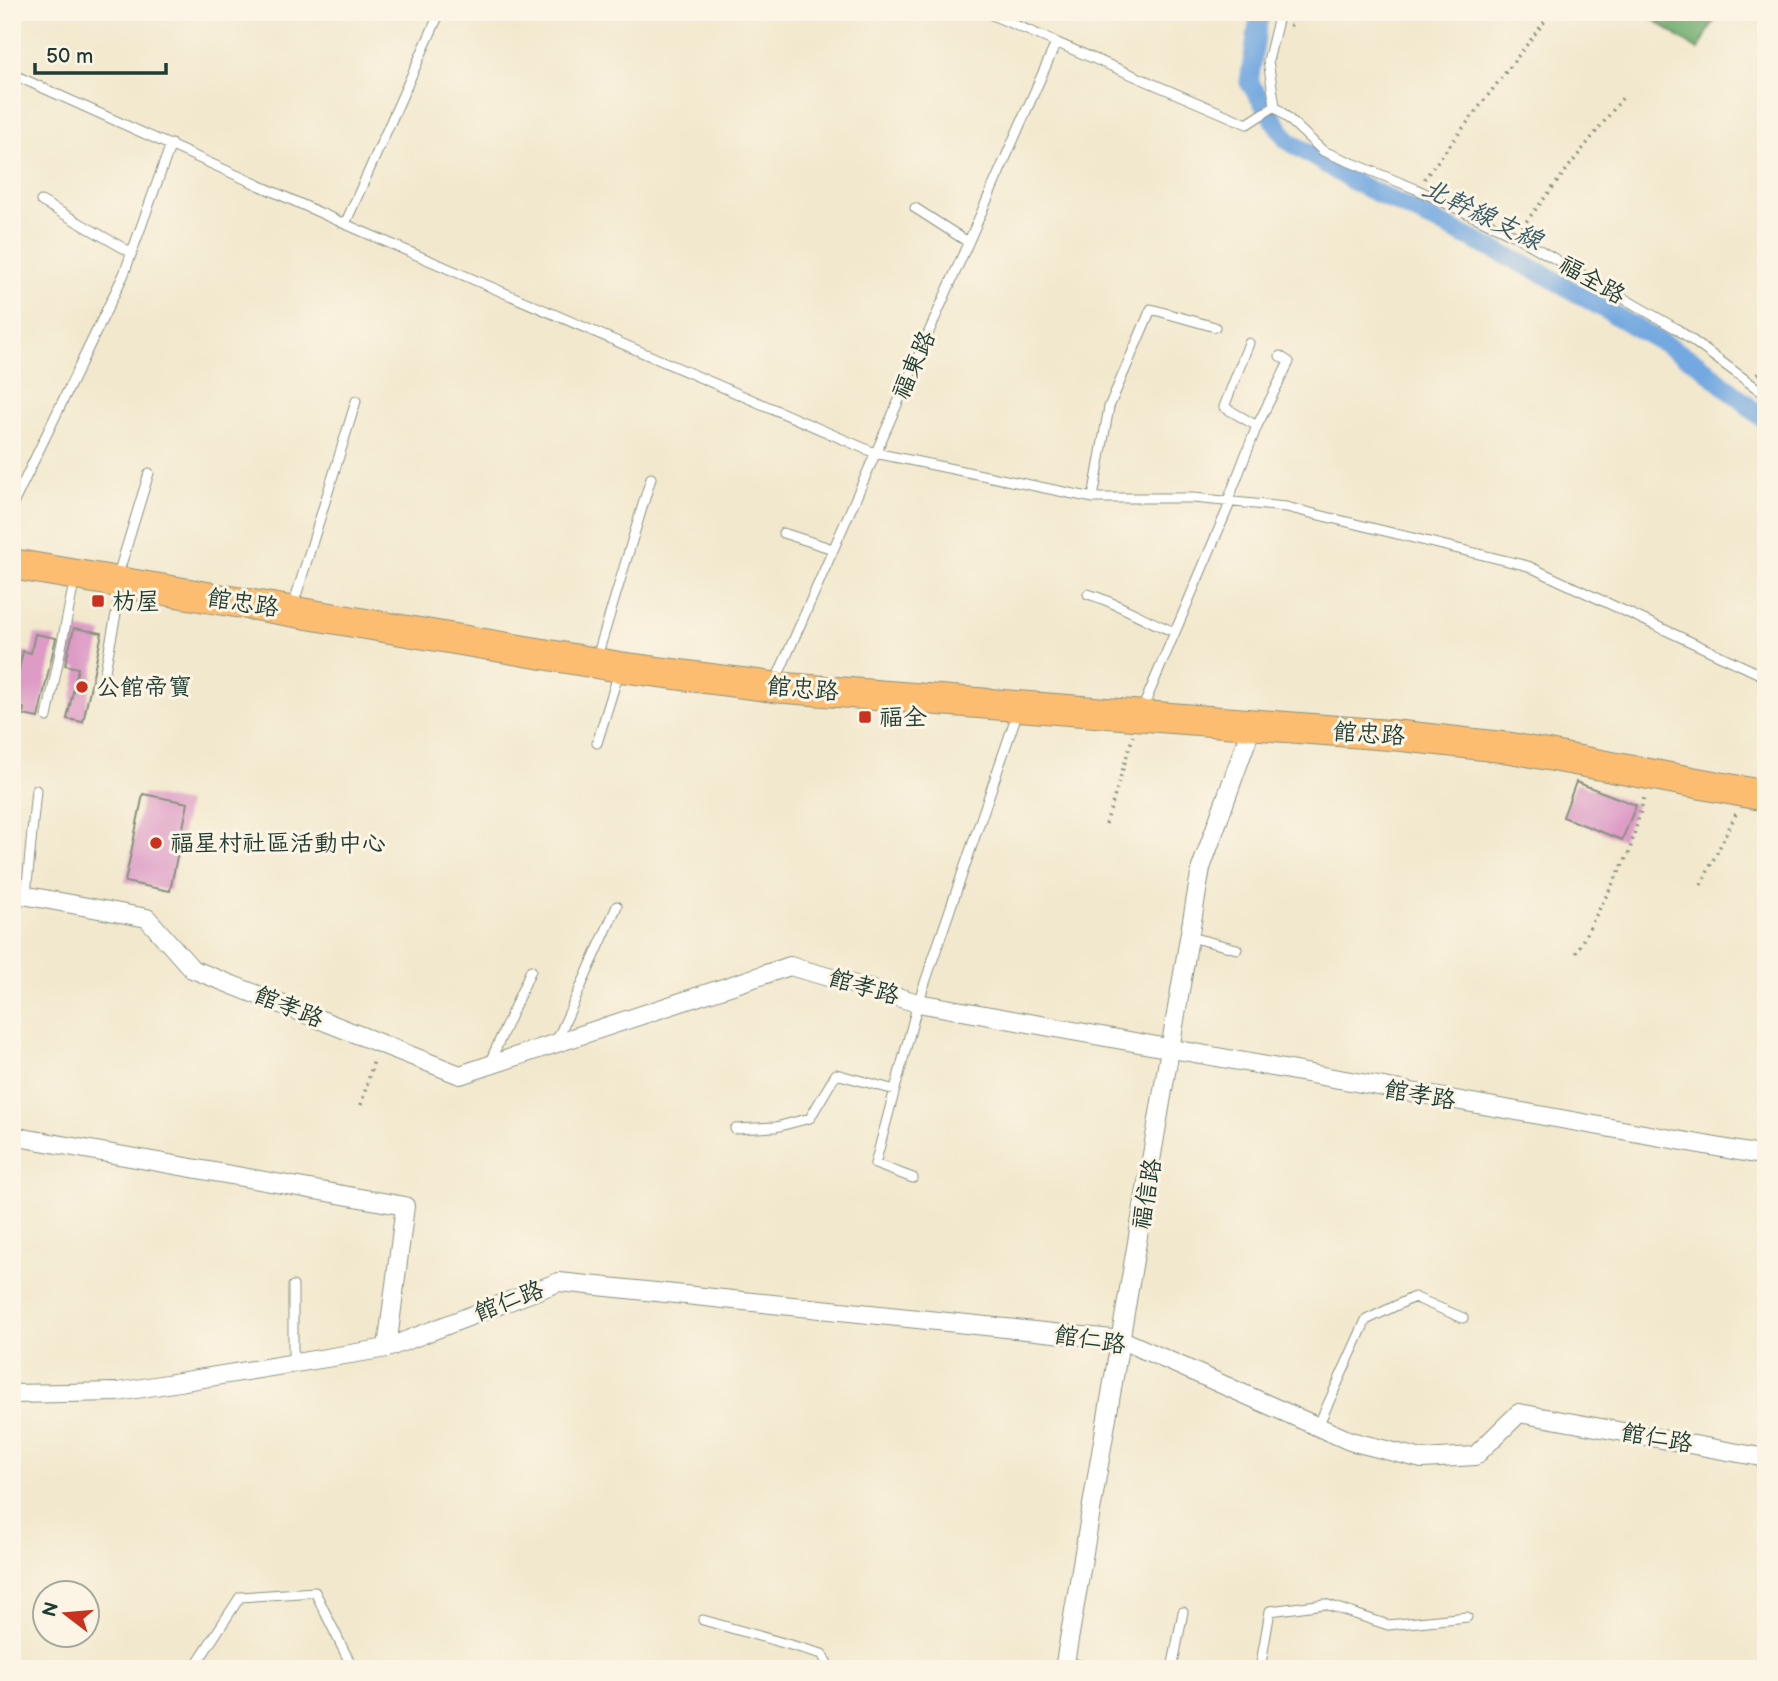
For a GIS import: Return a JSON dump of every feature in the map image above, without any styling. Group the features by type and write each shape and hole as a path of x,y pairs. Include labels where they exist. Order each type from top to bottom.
{"main road":[{"name":"館忠路","path":"12,564 608,665 773,687 1402,736 1511,748 1756,794"}],"street":[{"name":"福信路","path":"1065,1665 1201,867 1252,726"},
{"name":"館孝路","path":"19,894 147,918 192,969 460,1076 790,966 918,1003 1171,1051 1766,1156"},
{"path":"12,1136 405,1206 387,1348"},
{"name":"館仁路","path":"12,1394 118,1392 387,1348 559,1282 1122,1340 1350,1441 1422,1459 1475,1456 1519,1413 1766,1458"}],"lane":[{"path":"345,223 440,12"},
{"path":"985,12 1247,124 1276,106 1268,61 1280,12"},
{"name":"福東路","path":"773,687 1056,43"},
{"path":"12,74 345,223 875,453 1093,498 1193,498 1286,507 1528,566 1766,677"},
{"name":"福全路","path":"1276,106 1323,151 1416,189 1515,236 1677,329 1766,395"},
{"path":"12,506 132,253 171,144"},
{"path":"41,201 132,253"},
{"path":"915,208 968,242"},
{"path":"1093,498 1109,407 1151,309 1215,327"},
{"path":"1249,343 1224,407 1257,426"},
{"path":"1139,717 1229,503 1257,426 1289,362 1280,356"},
{"path":"291,611 356,401"},
{"path":"104,676 119,582 149,472"},
{"path":"597,743 608,665 651,478"},
{"path":"783,533 833,549"},
{"path":"47,717 75,575"},
{"path":"1088,594 1114,602 1138,618 1175,632"},
{"path":"913,1178 875,1164 918,1003 985,801 1020,707"},
{"path":"19,894 36,790"},
{"path":"556,1044 617,906"},
{"path":"1189,937 1237,948"},
{"path":"488,1066 531,970"},
{"path":"734,1129 776,1127 810,1118 835,1073 895,1090"},
{"path":"293,1286 293,1363"},
{"path":"1318,1426 1366,1320 1414,1297 1463,1318"},
{"path":"193,1669 240,1597 316,1592 353,1669"},
{"path":"1260,1669 1270,1611 1325,1604 1388,1625 1467,1617"},
{"path":"1172,1669 1183,1612"},
{"path":"703,1620 822,1654 830,1669"},
{"path":"1065,1665 1100,1669"}],"path":[{"path":"1416,189 1494,91 1545,21 1546,12"},
{"path":"1515,236 1624,96"},
{"path":"1106,824 1139,717"},
{"path":"1576,953 1629,853 1650,774"},
{"path":"1701,885 1756,794"},
{"path":"361,1105 379,1043"}],"green space":[{"path":"1642,12 1719,12 1698,50"}],"building":[{"name":"公館帝寶","path":"74,628 102,633 83,722 67,719 78,668 65,665"},
{"name":"公館帝寶","path":"35,634 56,638 38,718 23,715 24,708 18,707 20,698 13,696 23,651 31,653"},
{"path":"1576,782 1636,805 1622,840 1563,817"},
{"name":"福星村社區活動中心","path":"143,794 188,803 170,891 125,882"}],"waterway":[{"name":"北幹線支線","path":"1260,12 1249,82 1287,140 1354,182 1544,274 1699,364 1766,421"}],"place":[{"name":"枋屋","path":"98,601"},
{"name":"公館帝寶","path":"82,687"},
{"name":"福全","path":"865,717"},
{"name":"福星村社區活動中心","path":"156,843"}]}
